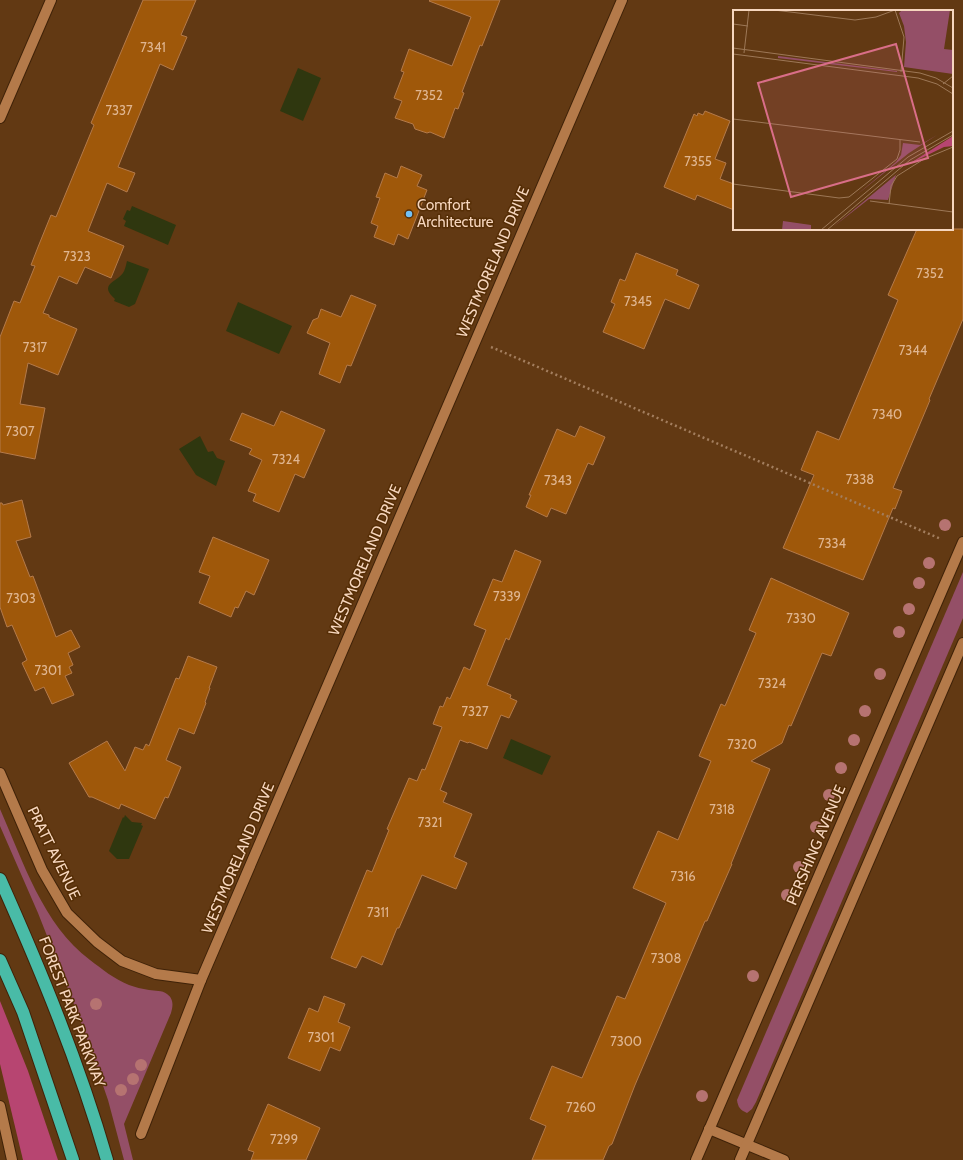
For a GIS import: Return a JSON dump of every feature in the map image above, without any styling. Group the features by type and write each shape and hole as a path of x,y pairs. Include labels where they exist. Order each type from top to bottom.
{"highway":[{"name":"FOREST PARK PARKWAY","path":"0,879 54,1005 81,1077 107,1160"},
{"path":"0,960 23,1012 73,1160"}],"street":[{"path":"0,118 51,0"},
{"name":"WESTMORELAND DRIVE","path":"141,1134 201,980 622,0"},
{"name":"PERSHING AVENUE","path":"696,1160 963,542"},
{"path":"740,1160 963,643"},
{"name":"PRATT AVENUE","path":"0,773 42,870 67,913 97,942 122,961 156,974 201,980"},
{"path":"0,1106 12,1160"},
{"path":"709,1129 784,1160"}],"path":[{"path":"476,340 941,539"}],"shaded area":[{"path":"298,68 321,78 303,121 280,111"},
{"path":"132,206 176,225 168,245 124,226 126,221 123,219 127,210 130,211"},
{"path":"127,261 149,269 135,304 129,307 114,301 115,299 108,290 110,284 123,273"},
{"path":"238,302 292,326 279,354 226,331"},
{"path":"200,436 208,452 213,451 217,458 225,461 216,486 196,475 179,449"},
{"path":"963,572 963,618 756,1102 752,1109 747,1113 740,1108 737,1100"},
{"path":"511,739 551,756 542,775 503,758"},
{"path":"0,809 36,891 59,929 74,946 108,974 118,980 146,990 163,992 172,1000 171,1013 124,1124 133,1160 124,1160 108,1100 81,1022 38,913 0,826"},
{"path":"125,815 132,822 142,823 141,825 143,826 129,859 117,859 109,851"},
{"path":"0,1001 28,1071 58,1160 23,1160 0,1064"}],"building":[{"path":"143,0 196,0 181,35 187,37 173,70 160,64 118,167 135,173 127,192 107,183 88,231 124,246 111,278 85,267 77,284 59,276 43,313 77,329 58,375 28,363 20,404 45,408 35,459 0,452 0,337 14,301 20,303 35,266 31,265 38,247 51,215 56,217 94,125 91,123"},
{"path":"500,0 482,46 480,45 462,92 464,93 458,109 455,108 444,138 430,132 427,133 415,129 413,124 395,118 402,101 394,98 404,72 401,71 409,49 452,66 471,17 429,1"},
{"path":"705,111 730,121 715,159 726,163 720,179 733,184 733,210 697,195 695,200 664,187 694,114 697,116 698,113 703,115"},
{"path":"401,166 422,175 417,186 427,190 408,239 398,234 394,245 374,237 378,226 371,223 380,198 376,197 385,173 397,178"},
{"path":"963,229 963,319 893,488 902,491 895,509 893,508 863,580 783,548 814,475 801,470 817,431 839,440 898,300 888,295 917,230"},
{"path":"636,253 678,270 676,275 699,285 689,309 665,299 644,349 603,332 615,304 611,302 620,279 625,281"},
{"path":"351,295 376,305 351,366 347,365 340,383 319,374 330,343 307,333 313,320 318,318 321,309 341,317"},
{"path":"281,411 325,430 304,478 295,474 279,512 253,501 256,494 248,491 262,460 249,454 252,449 230,440 242,413 274,426"},
{"path":"580,426 605,437 593,465 588,463 566,514 551,508 547,517 526,507 531,495 529,495 557,429 575,437"},
{"path":"22,500 31,537 16,541 30,577 33,576 56,637 71,630 80,647 68,653 73,665 69,667 72,673 65,676 74,695 52,704 44,687 35,691 22,663 27,660 12,625 7,627 0,607 0,503 3,505"},
{"path":"213,537 269,560 254,595 246,591 238,608 235,607 231,617 199,603 210,576 199,572"},
{"path":"515,550 541,561 509,640 506,638 487,685 511,695 510,698 517,701 509,718 501,715 487,749 460,740 440,790 447,793 443,802 472,814 454,857 467,863 456,889 422,875 399,928 397,928 382,965 362,956 356,968 331,958 367,870 372,872 389,830 387,829 409,778 417,781 422,769 425,770 442,727 433,724 440,706 443,707 447,697 450,699 464,667 470,670 486,630 474,625 493,579 502,582"},
{"path":"771,578 849,613 831,656 822,653 791,726 789,725 782,743 751,761 770,769 732,864 707,921 705,921 635,1085 612,1144 609,1146 603,1160 532,1160 546,1126 530,1119 552,1066 582,1078 617,996 625,999 666,903 633,888 658,831 678,840 711,761 699,756 721,704 725,706 756,633 749,630"},
{"path":"188,656 217,667 209,688 206,703 194,734 179,728 166,760 181,767 168,798 165,797 155,819 121,804 119,809 89,797 69,763 107,741 125,771 135,747 143,750 146,744 149,746 176,678 179,679"},
{"path":"324,996 345,1004 338,1022 350,1027 340,1051 330,1047 320,1071 288,1058 309,1008 318,1012"},
{"path":"268,1104 320,1128 306,1160 251,1160 254,1152 248,1150"}],"place":[{"name":"Comfort Architecture","path":"409,214"}]}
